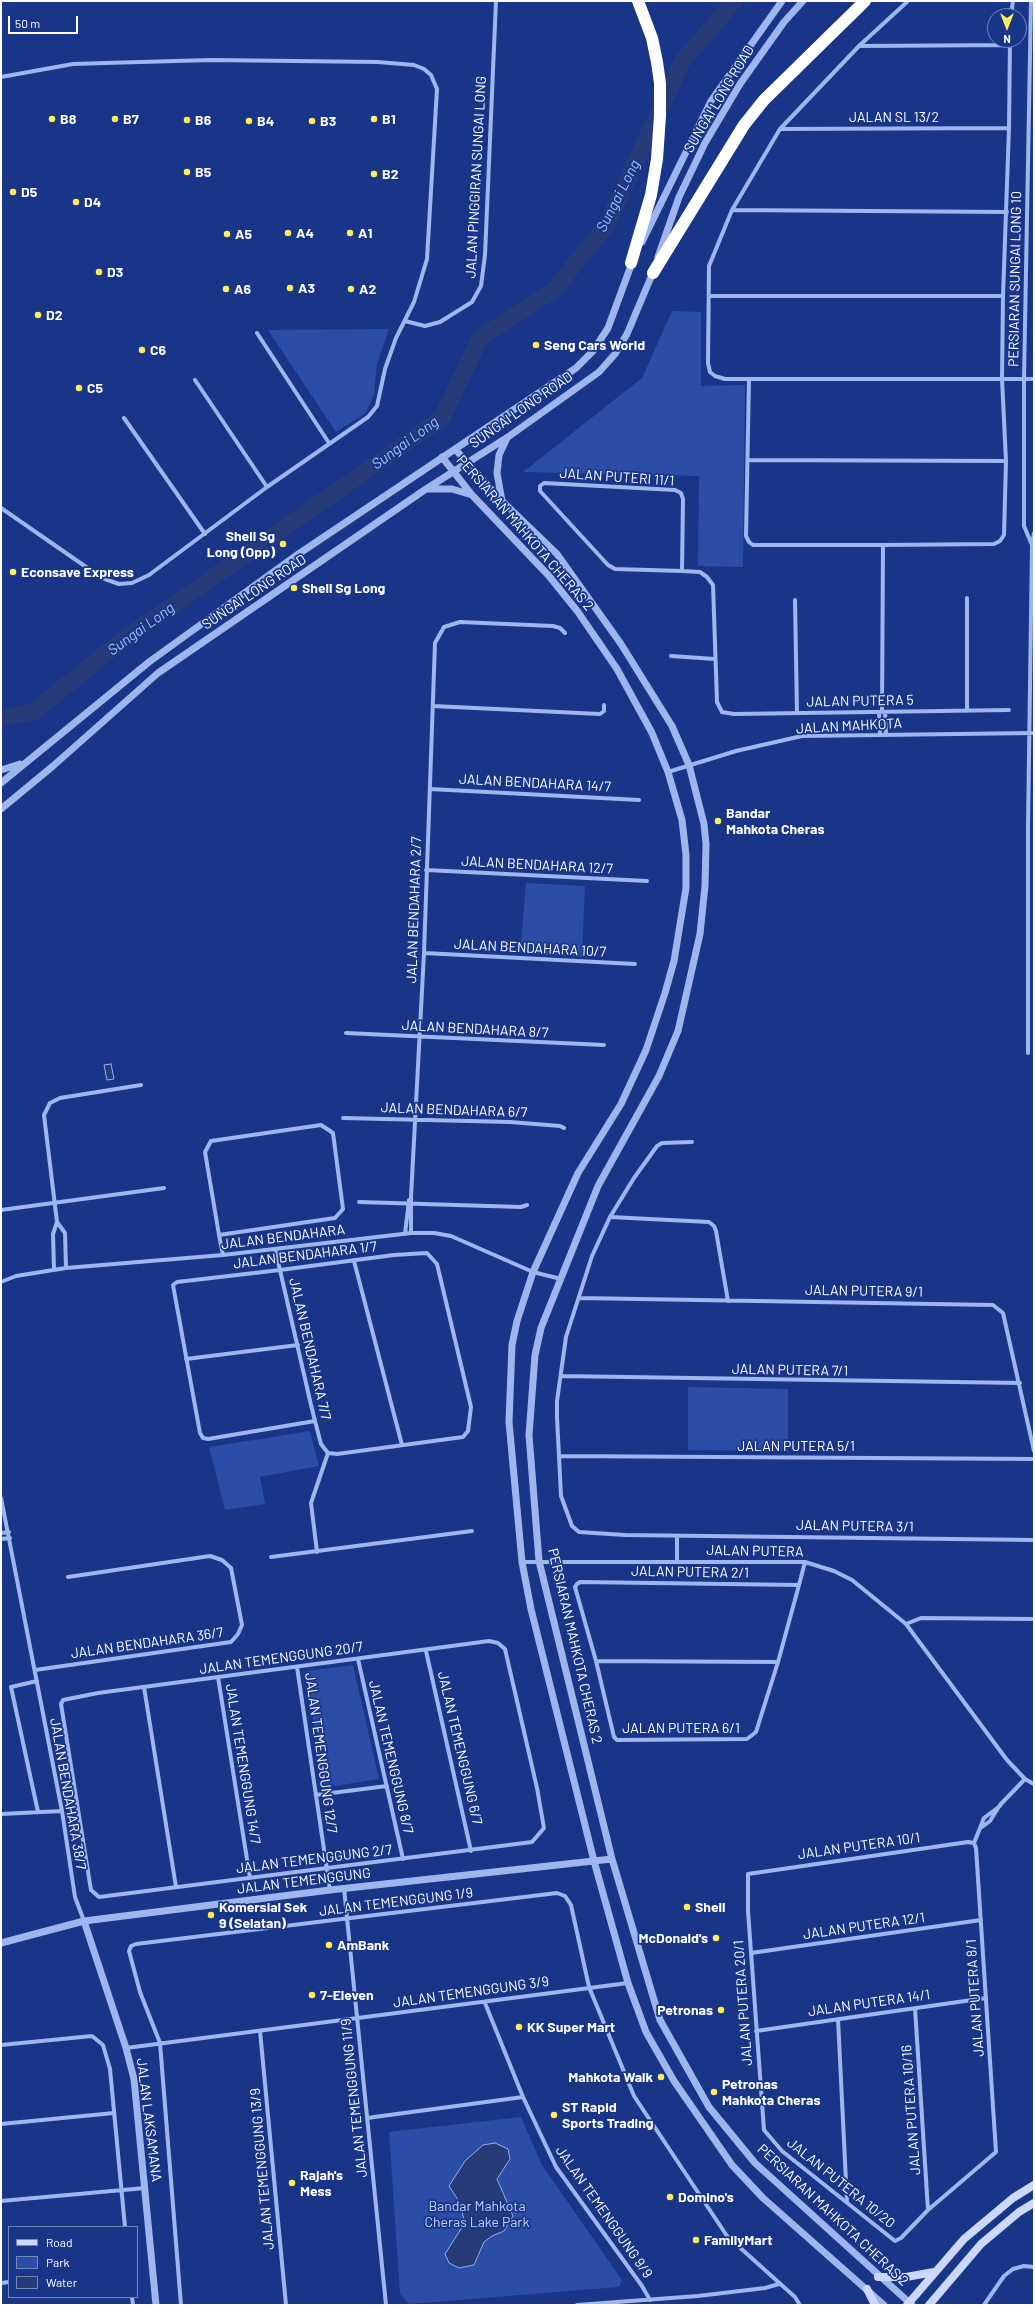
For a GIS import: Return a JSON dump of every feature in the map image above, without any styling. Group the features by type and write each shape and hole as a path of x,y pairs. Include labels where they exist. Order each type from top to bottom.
{"highway":[{"path":"631,263 651,195 657,158 660,116 660,83 657,62 652,38 638,1"},
{"path":"653,273 744,125 764,100 865,1"}],"main road":[{"path":"909,2304 934,2272 964,2239 1013,2198 1034,2185"},
{"path":"929,2305 981,2244 1019,2212 1034,2203"},
{"path":"878,2277 906,2278 934,2272"},
{"path":"867,2289 875,2305"}],"street":[{"name":"JALAN PINGGIRAN SUNGAI LONG","path":"405,321 425,326 440,322 472,302 481,286 485,255 496,1"},
{"name":"SUNGAI LONG ROAD","path":"149,662 294,557 576,368 593,351 608,328 631,263 711,101 782,1"},
{"name":"SUNGAI LONG ROAD","path":"1,809 53,766 158,673 426,489 508,437 599,372 615,354 627,334 653,273 679,197 704,143 740,84 784,22 803,1"},
{"path":"908,1 859,46 780,129 732,210 709,266 708,362 710,372 715,376 726,379 1034,379"},
{"name":"PERSIARAN SUNGAI LONG 10","path":"1031,1 1032,46 1024,379 1024,526 1032,545"},
{"path":"859,46 987,46"},
{"path":"749,379 746,536 749,542 753,545 994,544 1000,541 1004,535 1006,461 1002,379 1003,296 1009,128 1009,48"},
{"path":"1,77 72,64 212,60 378,62 414,65 424,69 431,75 437,89 427,259 414,302 396,338 385,369 377,406 368,417 267,487 149,575 132,583 119,584 102,578 1,508"},
{"name":"JALAN SL 13/2","path":"780,129 1009,128"},
{"path":"732,210 1007,212"},
{"path":"709,296 1003,296"},
{"path":"257,333 329,443"},
{"path":"195,380 267,487"},
{"path":"124,418 205,534"},
{"path":"502,502 497,473 498,461 499,455 508,437"},
{"name":"PERSIARAN MAHKOTA CHERAS 2","path":"455,449 502,502 557,554 621,644 662,707 689,765 700,805 706,844 705,886 700,934 686,1003 678,1031 659,1076 598,1186 541,1328 535,1355 529,1435 539,1561 612,1859 660,2020 709,2106 755,2163 909,2304"},
{"name":"PERSIARAN MAHKOTA CHERAS 2","path":"442,457 472,494 549,576 578,612 617,669 652,733 668,772 682,820 686,855 686,888 674,961 646,1050 621,1104 578,1173 533,1272 517,1321 512,1345 509,1422 522,1562 531,1609 594,1861 628,1983 646,2032 670,2074 732,2165 763,2198 884,2305"},
{"path":"748,460 1006,461"},
{"name":"JALAN PUTERI 11/1","path":"544,483 674,490 681,492 683,499 682,571 615,569 608,565 540,490 540,486 544,483"},
{"path":"426,489 452,489 472,494"},
{"path":"1028,1053 1027,926 1028,841 1032,733 1032,545 1034,533"},
{"path":"880,734 882,712 883,545"},
{"path":"671,656 715,659 713,585 707,576 700,572 682,571"},
{"path":"966,598 967,710"},
{"path":"795,600 797,713"},
{"name":"JALAN BENDAHARA 2/7","path":"405,1234 411,1197 424,953 426,870 436,643 444,627 460,622 553,626 560,628 565,633"},
{"name":"JALAN PUTERA 5","path":"715,659 717,702 722,712 734,714 1009,710"},
{"path":"1,783 149,662 158,673"},
{"path":"433,706 600,714 604,711 604,705"},
{"path":"882,712 886,734"},
{"name":"JALAN MAHKOTA","path":"668,772 736,751 802,736 1032,733"},
{"path":"1,770 13,768 29,760"},
{"name":"JALAN BENDAHARA 14/7","path":"430,789 639,800"},
{"path":"1028,841 1034,841"},
{"name":"JALAN BENDAHARA 12/7","path":"426,870 647,881"},
{"path":"1027,926 1034,926"},
{"name":"JALAN BENDAHARA 10/7","path":"424,953 635,964"},
{"path":"1027,1014 1034,1014"},
{"name":"JALAN BENDAHARA 8/7","path":"346,1034 604,1045"},
{"path":"54,1269 53,1234 57,1222 44,1115 50,1103 60,1098 140,1085"},
{"name":"JALAN BENDAHARA 6/7","path":"343,1118 510,1122 560,1126 564,1128"},
{"path":"219,1235 335,1218 343,1209 333,1133 321,1125 211,1141 205,1152 219,1235 223,1255"},
{"name":"JALAN PUTERA 3/1","path":"692,1142 667,1141 657,1146 634,1178 610,1217 592,1256 566,1337 557,1401 561,1496 567,1516 572,1526 579,1532 677,1536 1034,1540"},
{"path":"1,1210 164,1188"},
{"path":"359,1202 410,1202 522,1207 527,1205"},
{"name":"JALAN BENDAHARA 2/7","path":"410,1202 411,1233"},
{"path":"610,1217 709,1222 714,1226 716,1231 728,1301"},
{"path":"57,1222 65,1233 66,1268"},
{"name":"JALAN BENDAHARA","path":"1,1282 16,1276 54,1269 223,1255 411,1233 434,1233 452,1236 533,1272 561,1280"},
{"name":"JALAN BENDAHARA 7/7","path":"275,1249 315,1421 321,1444 328,1453"},
{"name":"JALAN BENDAHARA 1/7","path":"186,1359 173,1285 178,1282 427,1253 437,1264 471,1407 468,1431 463,1437 402,1445"},
{"path":"317,1552 311,1503 328,1453 337,1454 402,1445 354,1261"},
{"name":"JALAN PUTERA 9/1","path":"579,1298 993,1305 1003,1313 1020,1383 1034,1451"},
{"path":"298,1345 186,1359 200,1433 203,1438 208,1439 315,1421"},
{"name":"JALAN PUTERA 7/1","path":"561,1376 1020,1383"},
{"name":"JALAN PUTERA 5/1","path":"559,1456 1034,1459"},
{"path":"1,1498 9,1532 35,1670"},
{"path":"271,1557 472,1531"},
{"path":"1,1533 9,1532"},
{"path":"677,1536 677,1560"},
{"path":"1,1539 10,1538"},
{"name":"JALAN BENDAHARA 36/7","path":"35,1670 231,1642 238,1634 242,1625 231,1568 222,1560 210,1556 68,1578"},
{"name":"JALAN PUTERA","path":"522,1562 677,1560 805,1562 834,1571 852,1580 906,1624 1007,1760 1025,1779 1034,1784"},
{"name":"JALAN PUTERA 6/1","path":"580,1582 575,1587 596,1661 614,1737 617,1740 747,1738 751,1736 758,1727 778,1662 805,1562"},
{"name":"JALAN PUTERA 2/1","path":"580,1582 799,1585"},
{"path":"906,1624 921,1618 1034,1619"},
{"name":"JALAN TEMENGGUNG 20/7","path":"99,1897 91,1890 61,1704 68,1698 490,1641 498,1643 505,1649 544,1828 532,1842"},
{"name":"JALAN TEMENGGUNG 6/7","path":"426,1650 471,1851"},
{"name":"JALAN TEMENGGUNG 8/7","path":"358,1659 404,1859"},
{"path":"596,1661 778,1662"},
{"name":"JALAN TEMENGGUNG 12/7","path":"298,1667 330,1890"},
{"name":"JALAN BENDAHARA 38/7","path":"35,1670 62,1811 74,1897 84,1921"},
{"name":"JALAN TEMENGGUNG 14/7","path":"218,1677 250,1878"},
{"path":"37,1681 11,1687 38,1812"},
{"path":"144,1687 176,1887"},
{"path":"974,1843 982,1827 990,1821 1000,1805 1025,1779"},
{"path":"316,1795 387,1786"},
{"path":"1,1814 62,1811"},
{"name":"JALAN TEMENGGUNG 2/7","path":"99,1897 471,1851 532,1842"},
{"name":"JALAN PUTERA 10/1","path":"748,1874 968,1842 974,1843"},
{"name":"JALAN PUTERA 8/1","path":"974,1843 976,1848 996,2152"},
{"name":"JALAN TEMENGGUNG","path":"1,1943 84,1921 344,1888 612,1859"},
{"name":"JALAN PUTERA 20/1","path":"748,1874 747,1888 751,1953 764,2130"},
{"name":"JALAN TEMENGGUNG 11/9","path":"344,1888 386,2305"},
{"name":"JALAN TEMENGGUNG 1/9","path":"160,2043 140,1992 129,1951 131,1946 136,1944 347,1920 557,1893 565,1896 570,1904 590,1987 634,2096 727,2236 795,2297 800,2305"},
{"name":"JALAN PUTERA 12/1","path":"751,1953 981,1920"},
{"name":"JALAN LAKSAMANA","path":"84,1921 126,2048 134,2079 156,2305"},
{"name":"JALAN TEMENGGUNG 3/9","path":"126,2048 485,2003 590,1987 628,1983"},
{"name":"JALAN PUTERA 14/1","path":"756,2031 986,1998"},
{"name":"JALAN TEMENGGUNG 9/9","path":"485,2003 523,2097 556,2167 642,2286 650,2300"},
{"name":"JALAN PUTERA 10/16","path":"915,2008 928,2210"},
{"path":"838,2019 847,2202"},
{"name":"JALAN TEMENGGUNG 13/9","path":"260,2031 286,2305"},
{"path":"1,2045 92,2036 103,2045 107,2054 125,2226"},
{"path":"160,2043 181,2305"},
{"path":"367,2118 523,2097"},
{"path":"1,2124 114,2112"},
{"name":"JALAN PUTERA 10/20","path":"764,2130 782,2150 895,2241 901,2238 928,2210 996,2152"},
{"path":"1,2201 145,2188"},
{"path":"984,2305 1004,2276 1013,2269 1024,2266 1034,2267"},
{"path":"577,2305 650,2300 765,2288 780,2284"}],"green space":[{"path":"672,311 701,312 701,386 745,385 743,567 698,566 699,476 523,472 642,378"},
{"path":"389,329 377,364 374,395 366,413 336,432 268,330"},
{"path":"526,883 585,886 582,957 520,953"},
{"path":"688,1387 788,1389 788,1451 688,1450"},
{"path":"310,1431 319,1466 260,1477 265,1504 225,1510 209,1447"},
{"path":"353,1665 379,1779 322,1788 307,1671"},
{"name":"Bandar Mahkota Cheras Lake Park","path":"521,2117 542,2165 622,2280 619,2287 409,2304 400,2294 389,2132"}],"water":[{"path":"111,1064 114,1079 107,1080 104,1065"},
{"path":"495,2143 508,2149 510,2159 497,2179 513,2216 504,2231 492,2236 484,2242 474,2265 459,2268 449,2263 445,2254 461,2229 464,2220 460,2203 449,2186 465,2161 483,2145"}],"waterway":[{"name":"Sungai Long","path":"1,718 33,712 123,640 442,418 480,338 554,290 606,226 682,62 734,1"}],"place":[{"name":"B8","path":"52,119"},
{"name":"B7","path":"115,119"},
{"name":"B1","path":"374,119"},
{"name":"B6","path":"187,120"},
{"name":"B4","path":"249,121"},
{"name":"B3","path":"312,121"},
{"name":"B5","path":"187,172"},
{"name":"B2","path":"374,174"},
{"name":"D5","path":"13,192"},
{"name":"D4","path":"76,202"},
{"name":"A4","path":"288,233"},
{"name":"A1","path":"350,233"},
{"name":"A5","path":"227,234"},
{"name":"D3","path":"99,272"},
{"name":"A3","path":"290,288"},
{"name":"A6","path":"226,289"},
{"name":"A2","path":"351,289"},
{"name":"D2","path":"38,315"},
{"name":"Seng Cars World","path":"536,345"},
{"name":"C6","path":"142,350"},
{"name":"C5","path":"79,388"},
{"name":"Shell Sg Long (Opp)","path":"283,544"},
{"name":"Econsave Express","path":"13,572"},
{"name":"Shell Sg Long","path":"294,588"},
{"name":"Bandar Mahkota Cheras","path":"718,821"},
{"name":"Shell","path":"687,1907"},
{"name":"Komersial Sek 9 (Selatan)","path":"211,1915"},
{"name":"McDonald's","path":"716,1938"},
{"name":"AmBank","path":"329,1945"},
{"name":"7-Eleven","path":"312,1995"},
{"name":"Petronas","path":"721,2010"},
{"name":"KK Super Mart","path":"519,2027"},
{"name":"Mahkota Walk","path":"661,2077"},
{"name":"Petronas Mahkota Cheras","path":"714,2092"},
{"name":"ST Rapid Sports Trading","path":"554,2115"},
{"name":"Rajah's Mess","path":"292,2183"},
{"name":"Domino's","path":"670,2197"},
{"name":"FamilyMart","path":"696,2240"}]}
